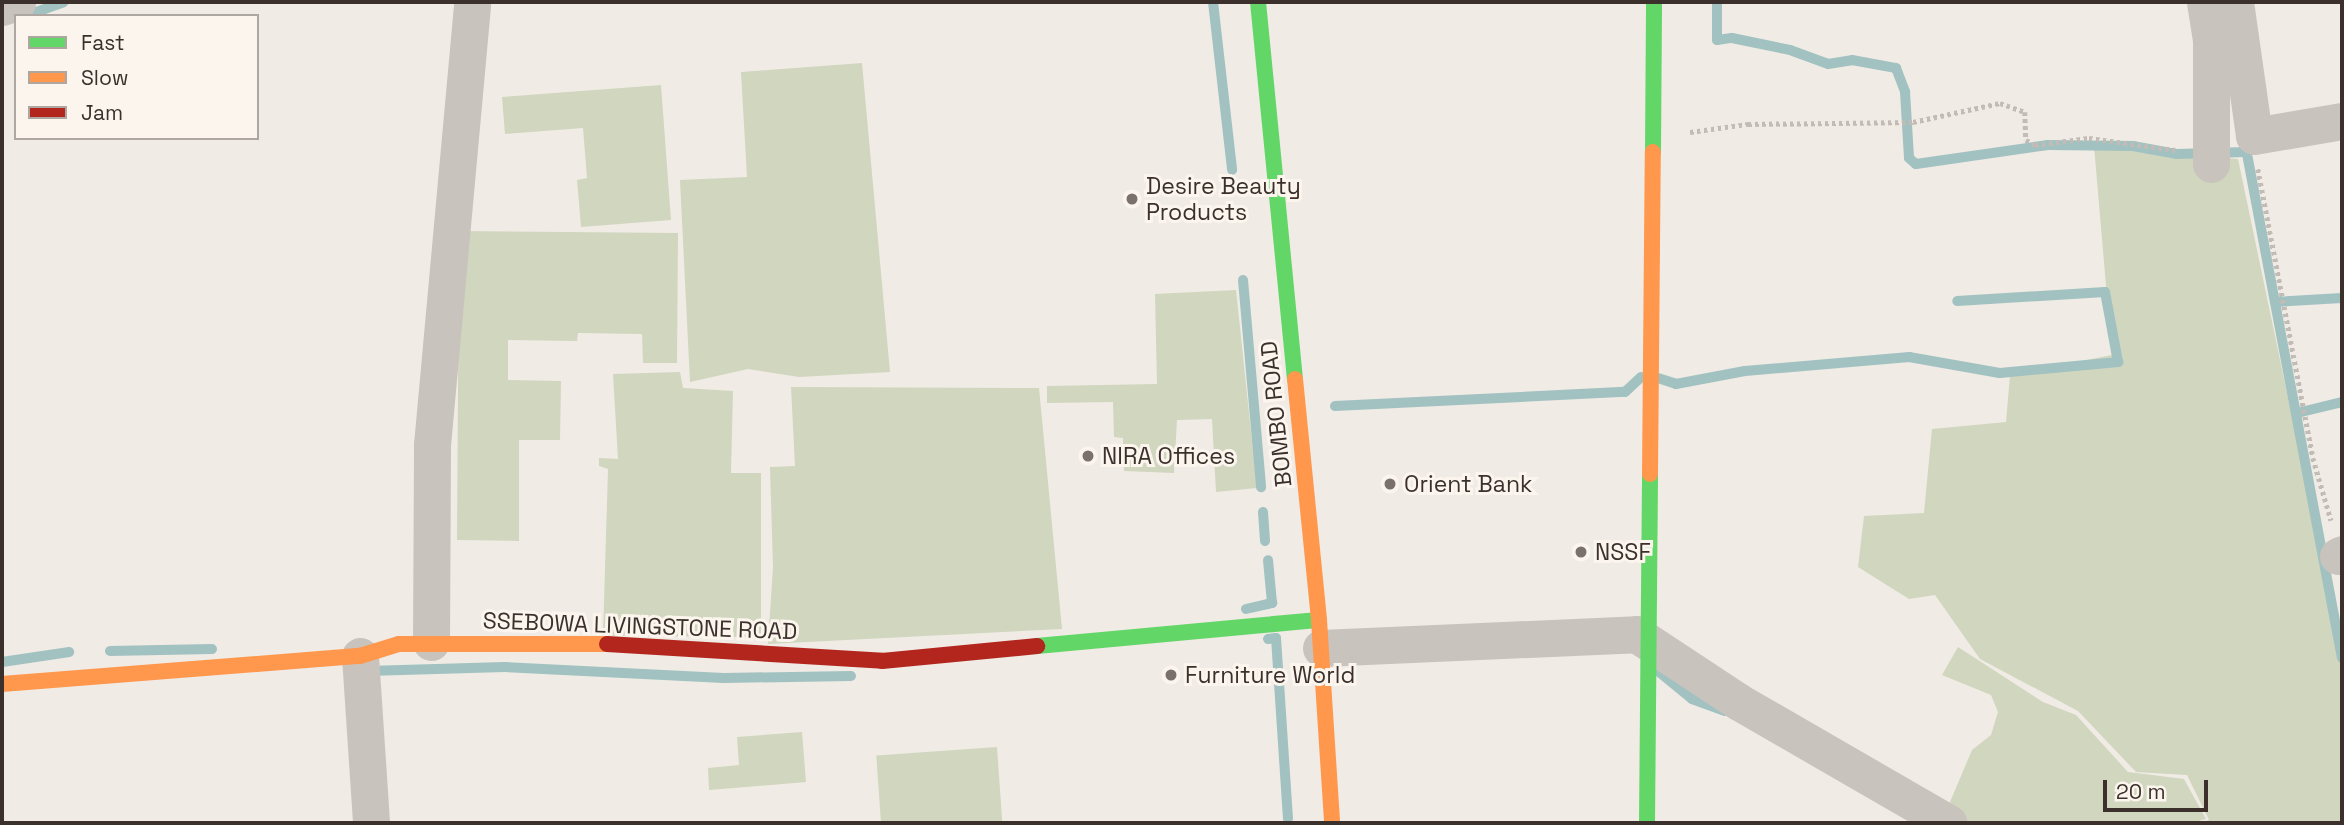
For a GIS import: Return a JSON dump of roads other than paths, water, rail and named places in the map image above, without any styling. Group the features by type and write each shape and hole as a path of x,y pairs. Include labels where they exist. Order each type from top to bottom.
{"street":[{"path":"2,7 16,2"},
{"path":"431,642 432,445 472,2"},
{"name":"BOMBO ROAD","path":"1258,2 1320,634 1332,823"},
{"path":"1647,823 1654,279 1650,134 1654,2"},
{"path":"2205,2 2211,40 2211,164"},
{"path":"2235,2 2254,136 2342,121"},
{"path":"1320,634 1616,633 1648,638 1739,702 1949,823"},
{"name":"SSEBOWA LIVINGSTONE ROAD","path":"2,684 360,656 399,644 431,642 670,645 882,661 1320,634"},
{"path":"360,656 371,823"}],"waterway":[{"path":"31,14 64,2"},
{"path":"1213,2 1232,170"},
{"path":"1717,2 1717,40 1732,38 1790,50 1828,64 1852,60 1896,68 1905,92 1909,158 1916,164 2048,145 2133,146 2177,154 2246,152"},
{"path":"2244,138 2342,658"},
{"path":"1243,280 1261,487"},
{"path":"1658,378 1676,384 1745,371 1909,357 2000,373 2118,362 2105,292 1957,301"},
{"path":"2275,302 2342,298"},
{"path":"1335,406 1625,392 1641,377"},
{"path":"2297,413 2342,402"},
{"path":"1263,512 1265,541"},
{"path":"1246,609 1272,603 1268,560"},
{"path":"1268,639 1276,638 1288,819"},
{"path":"110,651 212,649"},
{"path":"2,662 69,652"},
{"path":"367,671 505,667 724,678 851,676"},
{"path":"1659,672 1692,699 1725,711"}],"place":[{"name":"Desire Beauty Products","path":"1132,199"},
{"name":"NIRA Offices","path":"1088,456"},
{"name":"Orient Bank","path":"1390,484"},
{"name":"NSSF","path":"1581,552"},
{"name":"Furniture World","path":"1171,675"}]}
